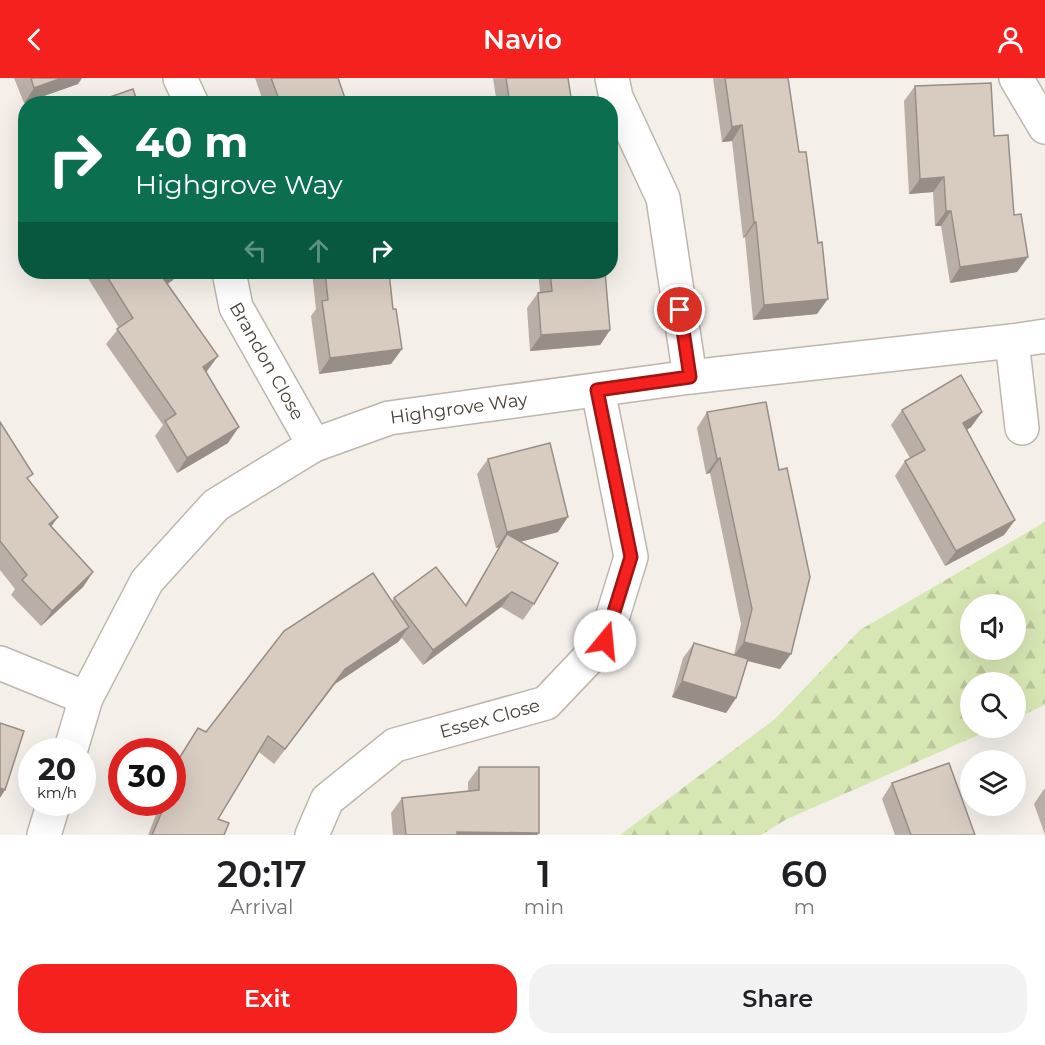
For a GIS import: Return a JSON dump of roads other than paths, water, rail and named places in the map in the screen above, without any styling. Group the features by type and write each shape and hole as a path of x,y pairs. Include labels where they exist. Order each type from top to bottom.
{"street":[{"path":"180,78 188,96"},
{"path":"612,78 616,96"},
{"path":"1016,78 1045,127"},
{"path":"618,101 663,198 690,377"},
{"name":"Brandon Close","path":"230,279 236,307 314,445"},
{"name":"Highgrove Way","path":"74,738 86,698 147,581 216,505 314,445 388,418 690,377 1045,336"},
{"path":"1012,341 1022,428"},
{"name":"Essex Close","path":"312,835 327,801 395,746 546,703 605,641 631,557 597,390"},
{"path":"0,663 86,698"},
{"path":"44,835 50,816"}]}
